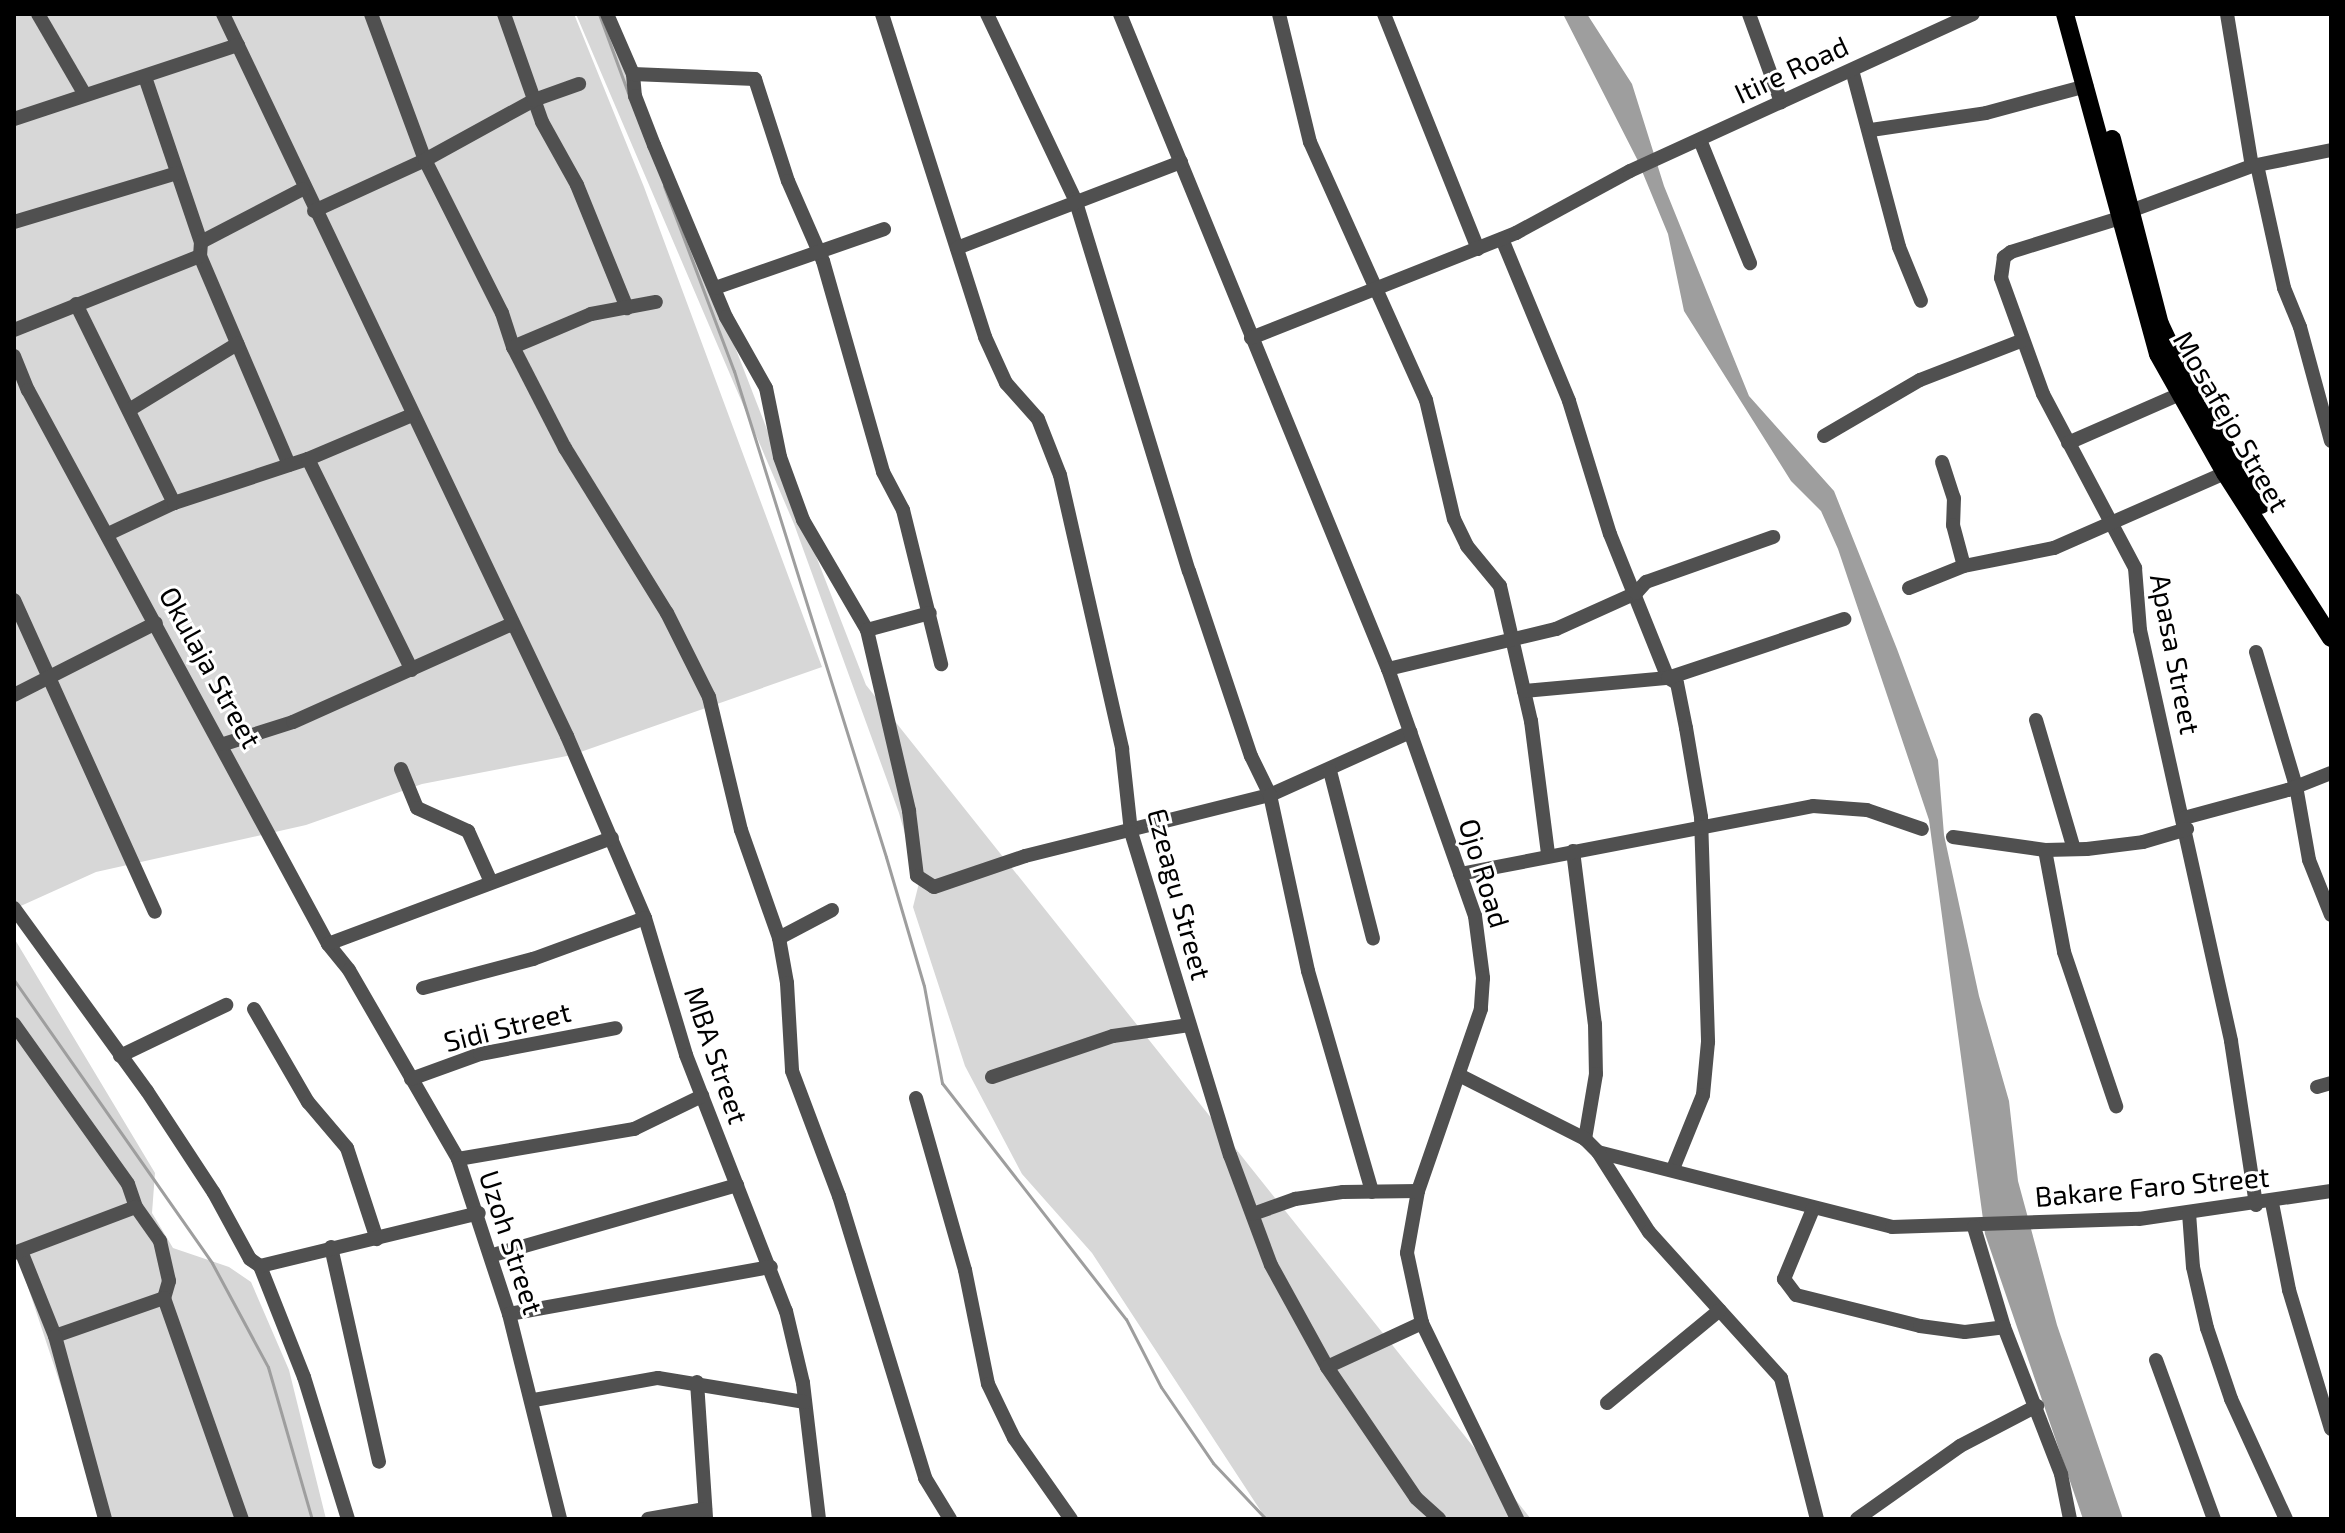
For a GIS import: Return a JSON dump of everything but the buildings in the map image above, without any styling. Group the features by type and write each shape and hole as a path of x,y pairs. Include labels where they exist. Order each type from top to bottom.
{"main road":[{"path":"2065,14 2086,86 2101,120"},
{"path":"2077,14 2126,214"},
{"name":"Mosafejo Street","path":"2126,214 2147,326 2178,395 2331,638"},
{"name":"Mosafejo Street","path":"2126,214 2160,324 2179,366 2331,615"}],"street":[{"path":"38,14 84,93"},
{"name":"MBA Street","path":"223,14 612,838 645,918 702,1096 771,1267 797,1349 819,1519"},
{"path":"371,14 425,160 502,313 513,347 565,448 667,613 709,697 741,830 779,938 787,983 792,1071 839,1196 925,1478 950,1519"},
{"path":"504,14 534,100 588,209 627,308"},
{"path":"607,14 633,74 635,96 715,288 766,388 780,457 803,520 867,630 909,811 917,876 934,887 1025,856 1270,795 1330,771 1410,732"},
{"name":"Ezeagu Street","path":"882,14 995,361 1006,383 1038,419 1060,475 1122,749 1131,832 1189,1025 1271,1265 1327,1367 1416,1498 1439,1519"},
{"path":"987,14 1075,199 1189,571 1251,756 1270,795 1305,958 1372,1192"},
{"name":"Ojo Road","path":"1120,14 1388,669 1475,916 1483,978 1481,1009 1418,1191 1407,1253 1422,1323 1517,1519"},
{"path":"1279,14 1310,142 1426,400 1454,519 1467,546 1500,586 1509,644 1524,691 1548,853"},
{"path":"1384,14 1478,249"},
{"name":"Itire Road","path":"1251,338 1378,291 1502,239 1630,171 1973,14"},
{"path":"2227,14 2255,165 2284,288 2300,327 2331,441"},
{"path":"1752,15 1781,102"},
{"path":"14,119 84,93 145,77 238,45"},
{"path":"1852,70 1871,130 1899,247 1921,301"},
{"path":"633,74 755,79 788,181 817,249 883,472 903,510 941,664"},
{"path":"145,77 200,249 289,465"},
{"path":"314,211 425,160 534,100 579,84"},
{"path":"1871,130 1986,113 2086,86"},
{"path":"1700,140 1750,263"},
{"path":"2126,214 2255,165 2331,150"},
{"path":"957,248 1036,219 1075,199 1181,162"},
{"path":"14,222 177,173"},
{"path":"14,330 200,249 303,189"},
{"name":"Apasa Street","path":"2126,214 2004,257 2001,278 2043,394 2114,524 2140,589 2140,630 2231,1041 2256,1205"},
{"path":"715,288 817,249 884,229"},
{"path":"1502,239 1569,401 1591,481 1668,678 1677,683 1680,696 1700,831 1706,1070 1703,1095 1673,1169"},
{"path":"513,347 567,322 656,302"},
{"path":"76,304 174,503"},
{"path":"1824,436 1920,380 2023,340"},
{"path":"129,410 237,344"},
{"name":"Okulaja Street","path":"14,356 224,744 328,944 366,1001"},
{"path":"2068,443 2178,395"},
{"path":"108,534 174,503 308,459 412,415"},
{"path":"308,459 412,670"},
{"path":"1942,462 1957,511 1953,525 1964,566"},
{"path":"1909,588 1964,566 2054,548 2225,473"},
{"path":"1388,669 1509,644 1636,593 1646,582 1773,537"},
{"path":"14,600 53,677 155,912"},
{"path":"867,630 930,613"},
{"path":"1524,691 1668,678 1844,619"},
{"path":"14,695 156,623"},
{"path":"224,744 293,722 512,624"},
{"path":"2256,652 2296,786 2309,860 2331,915"},
{"path":"2036,720 2073,846"},
{"path":"401,769 417,808 468,831 491,882"},
{"path":"1330,771 1373,939"},
{"path":"1953,837 2045,850 2073,846 2087,849 2143,842 2185,823 2331,773"},
{"path":"1460,874 1548,853 1700,831 1769,811 1834,805 1922,829"},
{"path":"328,944 612,838"},
{"path":"2045,850 2064,952 2116,1106"},
{"path":"1573,851 1595,1024 1596,1074 1585,1139"},
{"path":"14,908 214,1193 250,1259 260,1266 304,1377 348,1519"},
{"path":"779,938 832,910"},
{"path":"423,988 533,959 645,918"},
{"name":"Uzoh Street","path":"366,1001 458,1159 479,1213 534,1400 560,1519"},
{"path":"120,1056 226,1005"},
{"path":"254,1009 308,1102 347,1148 377,1239"},
{"path":"14,1024 128,1184 136,1207 153,1227 164,1254 169,1281 164,1298 242,1519"},
{"path":"992,1077 1113,1036 1189,1025"},
{"name":"Sidi Street","path":"411,1079 480,1054 616,1028"},
{"path":"1459,1075 1585,1139 1598,1152 1649,1232 1781,1378 1817,1519"},
{"path":"458,1159 634,1129 702,1096"},
{"path":"916,1098 965,1270 988,1384 1014,1438 1071,1519"},
{"name":"Bakare Faro Street","path":"1598,1152 1892,1227 1976,1227 2189,1213 2272,1203 2331,1191"},
{"path":"493,1255 737,1185"},
{"path":"1253,1214 1295,1199 1418,1191"},
{"path":"2272,1203 2289,1290 2331,1429"},
{"path":"105,1519 55,1336 17,1252 136,1207"},
{"path":"1813,1209 1784,1279 1796,1295 1920,1326 1965,1332 2004,1327"},
{"path":"260,1266 479,1213"},
{"path":"2189,1213 2193,1267 2207,1328 2231,1399 2286,1519"},
{"path":"1976,1227 2004,1327 2037,1406 2070,1519"},
{"path":"331,1247 379,1462"},
{"path":"509,1314 771,1267"},
{"path":"55,1336 164,1298"},
{"path":"1607,1403 1720,1310"},
{"path":"1327,1367 1422,1323"},
{"path":"2156,1360 2214,1519"},
{"path":"534,1400 638,1380 697,1382 805,1402"},
{"path":"648,1519 706,1514 697,1382"},
{"path":"1857,1519 1897,1494 1960,1446 2037,1406"}],"shaded area":[{"path":"14,14 574,14 644,187 822,667 572,755 422,784 306,825 96,872 14,909"},
{"path":"576,14 606,14 866,685 1531,1519 1266,1519 1092,1253 1022,1174 965,1066 913,907 919,883 899,813 794,524"},
{"path":"1563,14 1587,14 1632,84 1664,186 1749,396 1834,491 1897,649 1938,760 1944,835 1979,996 2009,1101 2018,1181 2057,1325 2123,1519 2083,1519 1985,1234 1929,820 1838,549 1821,511 1791,481 1684,311 1668,234 1637,159"},
{"path":"14,938 155,1173 152,1213 173,1248 229,1267 251,1282 289,1370 326,1519 105,1519 18,1257 14,1258"}],"waterway":[{"path":"599,14 628,93"},
{"path":"664,186 734,371 886,857 924,986 942,1083 1126,1319 1161,1387 1213,1463 1266,1519"},
{"path":"14,980 212,1263 268,1367 312,1519"}]}
